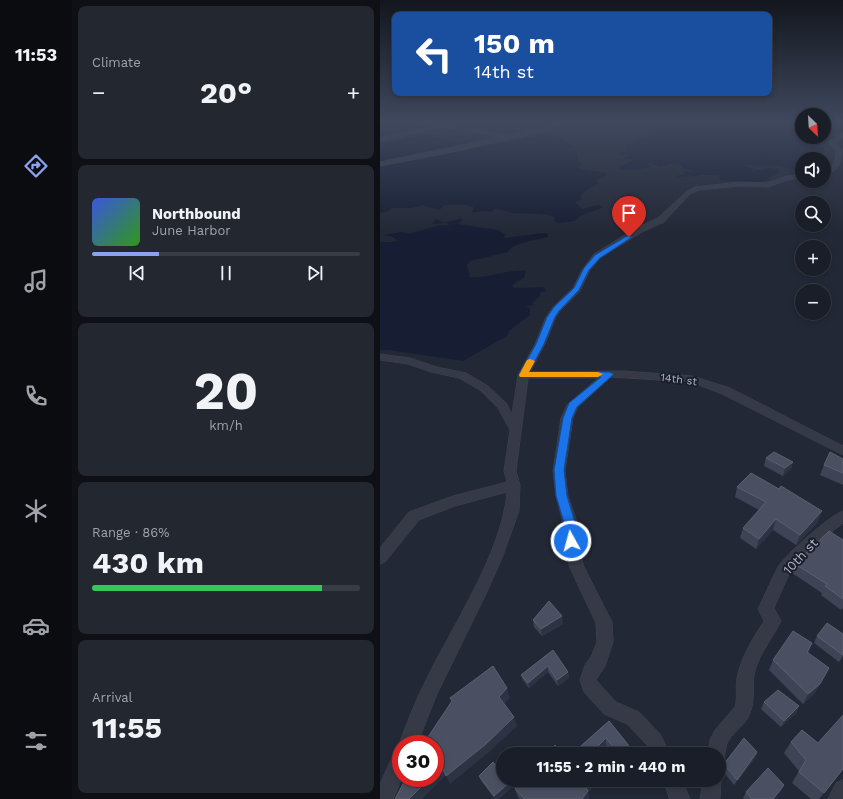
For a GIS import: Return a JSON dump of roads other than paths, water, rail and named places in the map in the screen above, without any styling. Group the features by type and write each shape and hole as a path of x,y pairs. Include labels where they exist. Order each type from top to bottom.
{"street":[{"path":"380,164 404,159"},
{"path":"831,172 833,171 838,159"},
{"path":"412,735 430,689 481,589 495,558 512,511 514,485 510,471 523,375 540,344 551,317 556,309 577,289 586,270 597,256 639,230 660,220 688,193 697,188 740,184 768,185 786,178 795,177"},
{"path":"380,357 410,361 436,370 462,376 484,388 502,406 516,430"},
{"path":"609,374 573,405 567,418 559,470 562,496 577,568 604,622 605,642 599,660 591,671 588,680 590,686 610,708 632,718 654,740 658,747"},
{"name":"14th st","path":"523,375 609,374 692,379 710,385 843,452"},
{"path":"380,558 407,527 408,522 414,516 453,502 514,485"},
{"name":"10th st","path":"718,747 720,737 741,715 744,707 745,682 748,666 753,652 774,621 766,608 784,570 824,530 843,516"},
{"path":"383,799 392,780"},
{"path":"675,787 680,799"},
{"path":"710,799 711,787"},
{"path":"838,799 843,790"}],"water":[{"path":"380,159 578,159 582,164 579,166 581,169 605,173 605,176 596,180 598,183 582,194 582,199 575,202 582,209 598,205 603,207 584,214 575,221 558,223 554,221 555,217 513,213 494,209 492,212 471,212 473,211 473,207 467,205 445,205 439,210 423,205 411,208 392,208 388,211 380,213"},
{"path":"635,159 795,159 795,170 779,166 743,165 755,169 751,170 752,171 769,168 780,169 778,174 764,181 755,183 720,180 719,175 676,177 686,174 682,171 697,172 683,168 679,164 670,164 660,167 653,164 653,162 647,164 651,167 631,170 619,169 619,167"},
{"path":"462,218 462,221 458,224 498,230 505,234 504,238 544,233 548,234 548,237 520,244 508,252 470,261 467,265 470,277 484,277 512,271 526,271 524,278 512,285 514,288 544,287 546,291 539,293 541,295 533,302 533,305 526,306 530,309 530,315 509,331 507,336 463,361 380,350 380,242 398,241 393,237 384,235 402,232 409,234 439,225 450,225 446,223 432,224 436,219 444,223"}]}
